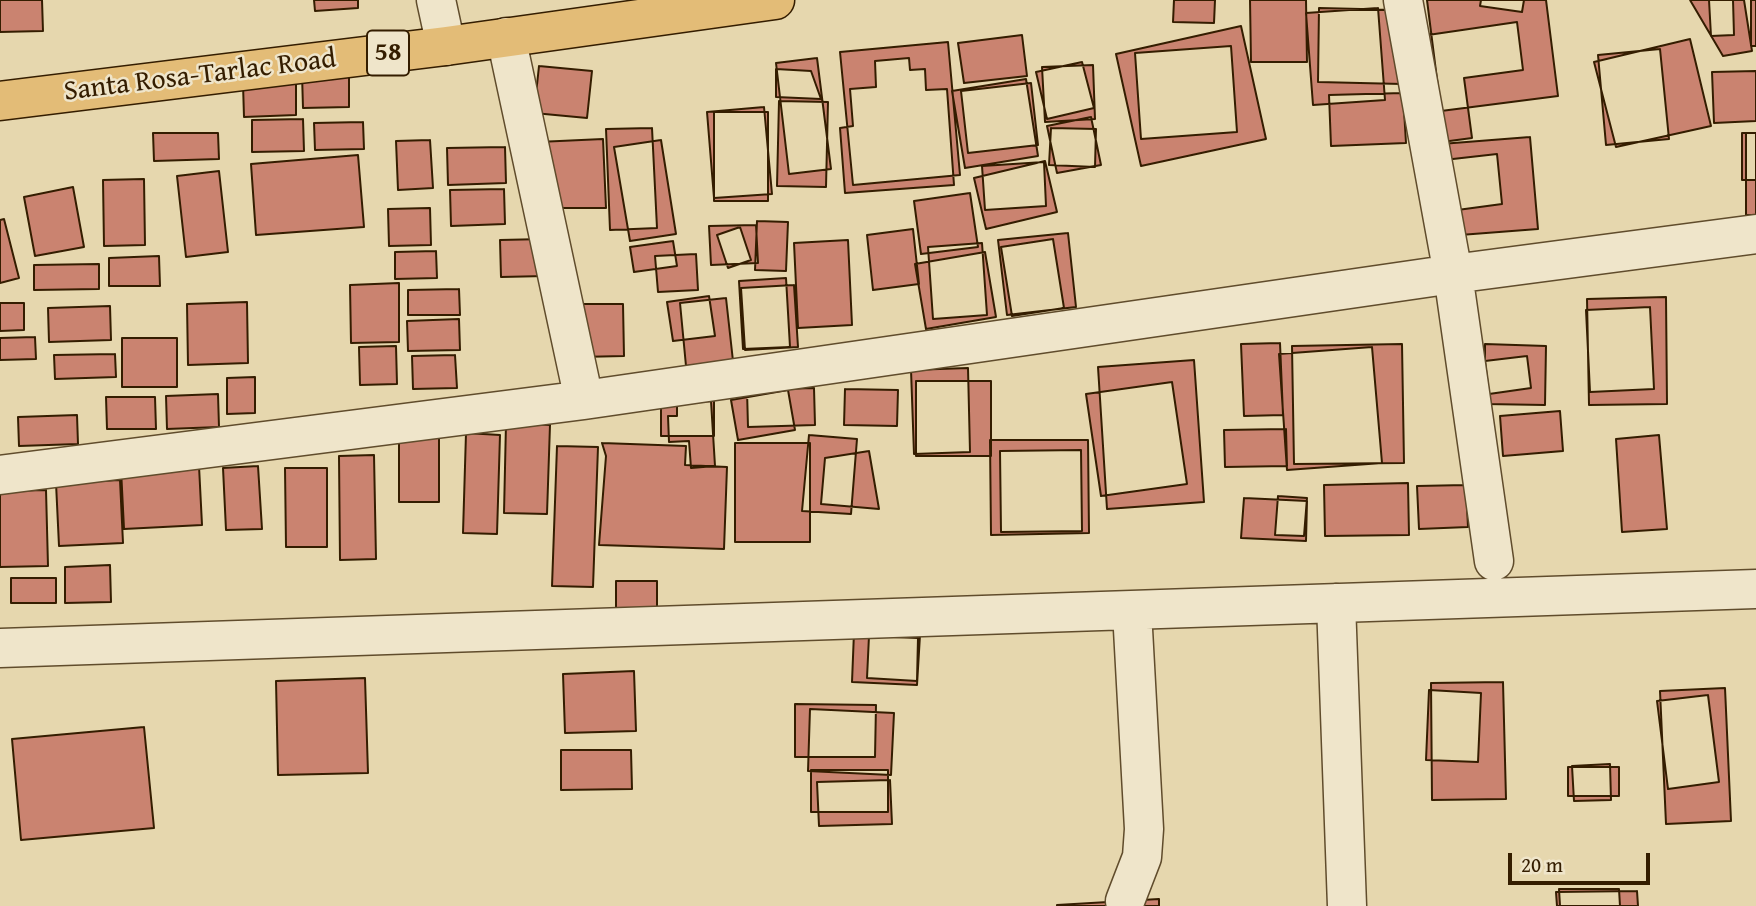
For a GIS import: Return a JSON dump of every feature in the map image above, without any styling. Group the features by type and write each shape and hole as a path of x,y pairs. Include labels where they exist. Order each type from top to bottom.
{"highway":[{"name":"Santa Rosa-Tarlac Road","path":"0,101 446,46 775,0"}],"street":[{"path":"436,0 446,46"},
{"path":"1403,0 1453,274 1494,561"},
{"path":"506,37 584,400"},
{"path":"0,475 584,400 1453,274 1756,234"},
{"path":"0,648 1756,589"},
{"path":"1336,603 1347,906"},
{"path":"1125,901 1142,857 1144,829 1132,611"}],"building":[{"path":"0,0 42,0 43,31 0,32"},
{"path":"314,0 358,0 358,8 315,11"},
{"path":"1174,0 1215,0 1214,23 1173,22"},
{"path":"1250,0 1306,0 1307,62 1251,62"},
{"path":"1427,0 1546,0 1558,96 1441,111"},
{"path":"1481,0 1524,0 1522,12 1480,6"},
{"path":"1690,0 1744,0 1752,51 1723,56"},
{"path":"1709,0 1733,0 1734,35 1711,36"},
{"path":"1751,0 1756,0 1756,46 1751,46"},
{"path":"1319,8 1403,10 1402,84 1318,82"},
{"path":"1378,8 1385,100 1313,105 1306,13"},
{"path":"1517,22 1523,70 1464,78 1472,138 1442,142 1428,35"},
{"path":"1241,26 1266,139 1141,166 1116,54"},
{"path":"1022,35 1027,76 964,83 958,43"},
{"path":"1690,39 1711,126 1616,147 1594,62"},
{"path":"948,42 960,175 853,185 840,52"},
{"path":"1231,46 1237,132 1141,139 1135,53"},
{"path":"1660,49 1669,139 1606,145 1598,55"},
{"path":"817,58 831,169 789,174 776,63"},
{"path":"909,58 910,70 925,69 926,90 947,89 954,185 845,193 840,128 853,126 850,89 876,87 875,61"},
{"path":"1082,62 1094,108 1047,119 1036,72"},
{"path":"1093,65 1095,119 1045,122 1042,67"},
{"path":"539,66 592,71 587,118 534,113"},
{"path":"776,69 811,71 821,99 776,97"},
{"path":"1756,71 1756,121 1714,123 1712,72"},
{"path":"349,73 349,107 303,108 302,74"},
{"path":"1026,79 1038,156 965,168 952,91"},
{"path":"296,83 296,115 244,117 243,84"},
{"path":"1031,83 1038,145 968,153 961,91"},
{"path":"1403,93 1406,143 1331,146 1329,95"},
{"path":"779,101 828,102 826,187 777,186"},
{"path":"764,107 772,194 714,198 707,112"},
{"path":"714,112 768,112 768,201 714,201"},
{"path":"1091,117 1101,165 1057,173 1047,126"},
{"path":"303,119 304,151 252,152 252,120"},
{"path":"363,122 364,149 315,150 314,123"},
{"path":"652,128 657,228 610,230 606,129"},
{"path":"1051,128 1096,129 1095,167 1049,165"},
{"path":"153,133 218,133 219,159 154,161"},
{"path":"1742,133 1756,133 1756,180 1742,180"},
{"path":"1746,133 1756,133 1756,215 1746,215"},
{"path":"1530,137 1538,229 1447,236 1441,144"},
{"path":"603,139 606,208 556,208 538,142"},
{"path":"430,140 433,188 398,190 396,141"},
{"path":"661,140 676,234 630,241 614,147"},
{"path":"505,147 506,183 448,185 447,148"},
{"path":"1497,154 1502,204 1450,211 1444,160"},
{"path":"358,155 364,227 256,235 251,164"},
{"path":"1045,161 1057,212 986,229 974,178"},
{"path":"1044,162 1046,206 985,210 982,166"},
{"path":"219,171 228,252 186,257 177,176"},
{"path":"144,179 145,245 104,246 103,180"},
{"path":"73,187 84,247 35,256 24,197"},
{"path":"504,189 505,224 451,226 450,190"},
{"path":"970,193 978,247 921,254 914,201"},
{"path":"430,208 431,245 389,246 388,209"},
{"path":"4,219 19,278 0,283 0,220"},
{"path":"757,221 788,222 786,271 755,270"},
{"path":"756,225 758,263 711,265 709,226"},
{"path":"740,227 751,260 728,268 717,235"},
{"path":"913,229 919,284 873,290 867,235"},
{"path":"1068,233 1076,307 1007,315 998,240"},
{"path":"544,239 545,276 501,277 500,240"},
{"path":"1053,239 1064,308 1012,316 1001,247"},
{"path":"848,240 852,325 798,328 794,243"},
{"path":"673,241 677,266 634,272 630,247"},
{"path":"982,243 987,315 933,319 928,247"},
{"path":"436,251 437,278 395,279 395,252"},
{"path":"985,252 996,317 926,329 915,264"},
{"path":"696,254 698,290 658,292 655,256"},
{"path":"159,256 160,286 109,286 109,258"},
{"path":"99,264 99,289 34,290 34,265"},
{"path":"786,278 790,347 743,349 739,281"},
{"path":"399,283 399,342 351,343 350,285"},
{"path":"794,285 798,347 745,350 741,288"},
{"path":"459,289 460,315 408,315 408,290"},
{"path":"709,296 715,336 673,341 667,302"},
{"path":"1666,297 1667,404 1589,405 1587,299"},
{"path":"726,298 733,361 686,366 680,303"},
{"path":"247,302 248,363 188,365 187,304"},
{"path":"0,303 24,303 24,330 0,331"},
{"path":"577,304 623,304 624,356 579,357"},
{"path":"110,306 111,340 49,342 48,308"},
{"path":"1650,307 1654,389 1590,392 1586,310"},
{"path":"459,319 460,350 408,351 407,321"},
{"path":"35,337 36,359 0,360 0,338"},
{"path":"122,338 177,338 177,387 122,387"},
{"path":"1280,343 1283,415 1244,416 1241,344"},
{"path":"1402,344 1404,463 1294,464 1292,346"},
{"path":"1485,344 1546,346 1545,405 1485,404"},
{"path":"396,346 397,384 360,385 359,347"},
{"path":"1372,347 1382,463 1287,470 1279,354"},
{"path":"115,354 116,377 55,379 54,355"},
{"path":"455,355 457,388 413,389 412,356"},
{"path":"1527,356 1531,388 1489,394 1485,361"},
{"path":"1194,360 1204,502 1107,509 1098,367"},
{"path":"968,368 970,452 914,454 911,370"},
{"path":"255,377 255,413 227,414 227,378"},
{"path":"916,381 991,381 991,456 916,456"},
{"path":"1172,382 1187,484 1101,496 1086,394"},
{"path":"814,388 815,425 748,427 747,390"},
{"path":"845,389 898,390 897,426 844,425"},
{"path":"788,390 795,430 738,440 731,400"},
{"path":"218,394 219,427 167,429 166,396"},
{"path":"714,396 714,436 661,436 661,397"},
{"path":"106,397 155,397 156,429 107,429"},
{"path":"711,401 715,466 691,468 689,441 669,442 668,416 677,416 677,403"},
{"path":"1560,411 1563,451 1503,456 1500,416"},
{"path":"77,415 78,444 19,446 18,417"},
{"path":"506,423 550,425 547,514 504,513"},
{"path":"399,429 439,429 439,502 399,502"},
{"path":"1286,429 1287,466 1225,467 1224,430"},
{"path":"466,433 500,435 497,534 463,533"},
{"path":"809,435 857,439 851,514 802,511"},
{"path":"1659,435 1667,529 1622,532 1616,439"},
{"path":"990,440 1088,440 1089,533 991,535"},
{"path":"602,443 686,446 685,465 727,467 724,549 599,545 606,456"},
{"path":"735,443 810,443 810,542 735,542"},
{"path":"557,446 598,447 593,587 552,586"},
{"path":"1081,450 1082,531 1001,532 1000,451"},
{"path":"869,451 879,509 821,504 825,458"},
{"path":"374,455 376,559 340,560 339,456"},
{"path":"199,466 202,525 124,529 121,469"},
{"path":"258,466 262,529 226,530 223,468"},
{"path":"285,468 327,468 327,547 286,547"},
{"path":"120,480 123,543 59,546 56,483"},
{"path":"1408,483 1409,535 1325,536 1324,485"},
{"path":"1466,485 1468,527 1419,529 1417,486"},
{"path":"46,490 48,566 0,567 0,491"},
{"path":"1278,496 1307,498 1304,536 1275,535"},
{"path":"1244,498 1307,501 1306,541 1241,538"},
{"path":"110,565 111,602 65,603 65,567"},
{"path":"11,578 56,578 56,603 11,603"},
{"path":"616,581 657,581 657,618 616,618"},
{"path":"854,632 920,635 917,685 852,682"},
{"path":"869,636 918,638 917,681 867,678"},
{"path":"634,671 636,731 565,733 563,674"},
{"path":"365,678 368,773 278,775 276,681"},
{"path":"1503,682 1506,799 1432,800 1431,683"},
{"path":"1725,688 1731,821 1666,824 1660,691"},
{"path":"1429,690 1481,693 1478,762 1426,760"},
{"path":"1708,695 1719,782 1668,789 1657,701"},
{"path":"795,704 876,705 875,757 795,757"},
{"path":"810,709 894,713 891,775 808,771"},
{"path":"144,727 154,828 21,840 12,739"},
{"path":"561,750 631,750 632,789 561,790"},
{"path":"1610,764 1611,800 1574,801 1572,766"},
{"path":"1568,767 1619,767 1619,796 1568,796"},
{"path":"811,770 888,770 888,812 811,812"},
{"path":"890,780 892,824 819,826 817,782"},
{"path":"1559,889 1619,889 1620,906 1560,906"},
{"path":"1637,891 1638,906 1557,906 1556,892"},
{"path":"1159,899 1159,906 1057,906 1057,905"}]}
